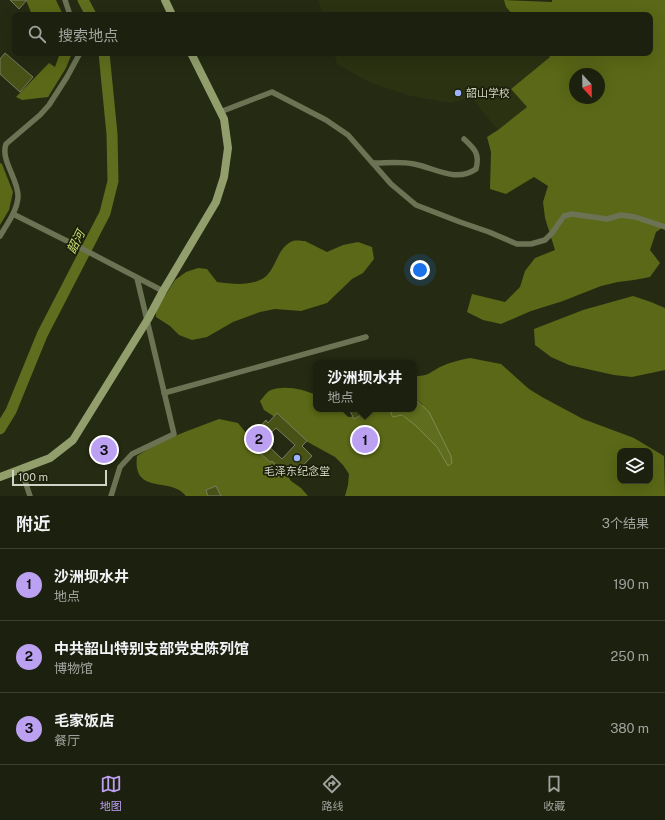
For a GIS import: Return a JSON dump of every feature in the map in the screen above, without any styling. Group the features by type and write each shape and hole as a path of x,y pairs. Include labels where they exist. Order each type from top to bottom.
{"main road":[{"path":"165,0 171,12"},
{"path":"0,477 50,458 73,440 148,319 216,202 224,177 228,148 224,119 192,56"}],"street":[{"path":"65,0 69,12"},
{"path":"0,236 13,214 18,200 18,193 3,156 3,148 49,105 67,78 78,56"},
{"path":"220,112 272,92 326,120 348,135 391,184 416,205 517,244 531,244 545,240 564,216 572,214 607,219 621,215 635,217 665,227"},
{"path":"373,163 413,164 454,175 469,174 476,169 478,160 475,148 464,139"},
{"path":"13,214 163,291"},
{"path":"111,496 120,467 132,454 174,434 148,319 137,278"},
{"path":"164,393 366,337"},
{"path":"21,469 30,496"}],"shaded area":[{"path":"26,0 56,0 62,12 31,12"},
{"path":"318,0 504,0 506,7 510,12 322,12"},
{"path":"504,0 552,2 552,0 665,0 665,226 656,232 650,250 660,263 650,277 601,286 563,301 531,311 501,324 483,320 467,312 472,294 505,302 520,287 525,271 535,258 555,250 545,218 543,202 548,186 534,177 506,194 490,189 491,152 487,137 527,107 511,89 550,57 549,56 653,56 653,12 510,12 506,7"},
{"path":"59,56 71,56 66,68 48,97 22,100 16,97 49,63 55,67"},
{"name":"韶山学校","path":"335,56 550,57 511,89 527,107 498,130 471,97 450,103 411,96 371,83 337,64"},
{"path":"0,163 2,164 13,192 9,210 0,225"},
{"path":"294,241 305,241 327,252 343,245 358,242 372,247 374,259 363,273 352,279 327,303 301,311 275,309 260,312 233,322 207,337 192,340 179,335 170,326 156,317 156,310 175,280 186,272 198,268 207,269 217,282 234,284 252,283 262,279 271,271 283,248 287,244"},
{"path":"633,296 665,308 665,370 632,377 614,375 569,365 551,357 535,345 534,329 583,310"},
{"path":"470,358 501,364 529,389 542,397 583,419 634,438 651,448 617,448 617,484 653,484 653,449 664,456 665,496 345,496 349,474 343,465 335,457 304,440 284,423 264,410 260,401 267,393 276,389 300,389 313,394 313,412 343,412 348,417 362,416 372,412 391,412 391,414 402,415 415,425 437,447 448,466 422,404 417,400 417,376 423,376 448,364"},
{"path":"417,401 429,412 451,456 452,463 448,466 437,447 415,425 402,415 393,417 391,412 417,412"},
{"path":"219,419 238,423 259,449 278,463 291,481 301,488 308,496 186,496 180,490 154,484 141,476 137,468 137,456 167,440"}],"building":[{"path":"10,0 27,0 19,9"},
{"path":"5,53 33,77 20,92 0,74 0,59"},
{"path":"350,412 367,412 354,419"},
{"path":"277,413 307,441 302,446 312,456 295,474 288,467 283,471 272,461 270,462 249,443 257,434 255,432 266,420 268,423","holes":["276,428 295,445 282,459 263,441"]},
{"path":"216,486 221,496 208,496 206,490"}],"waterway":[{"name":"韶河","path":"83,0 89,12"},
{"name":"韶河","path":"0,429 11,411 42,335 105,213 113,181 112,134 104,56"}],"place":[{"name":"韶山学校","path":"458,93"},
{"name":"中共韶山特别支部党史陈列馆","path":"259,439"},
{"name":"沙洲坝水井","path":"365,440"},
{"name":"毛家饭店","path":"104,450"},
{"name":"毛泽东纪念堂","path":"297,458"}]}
